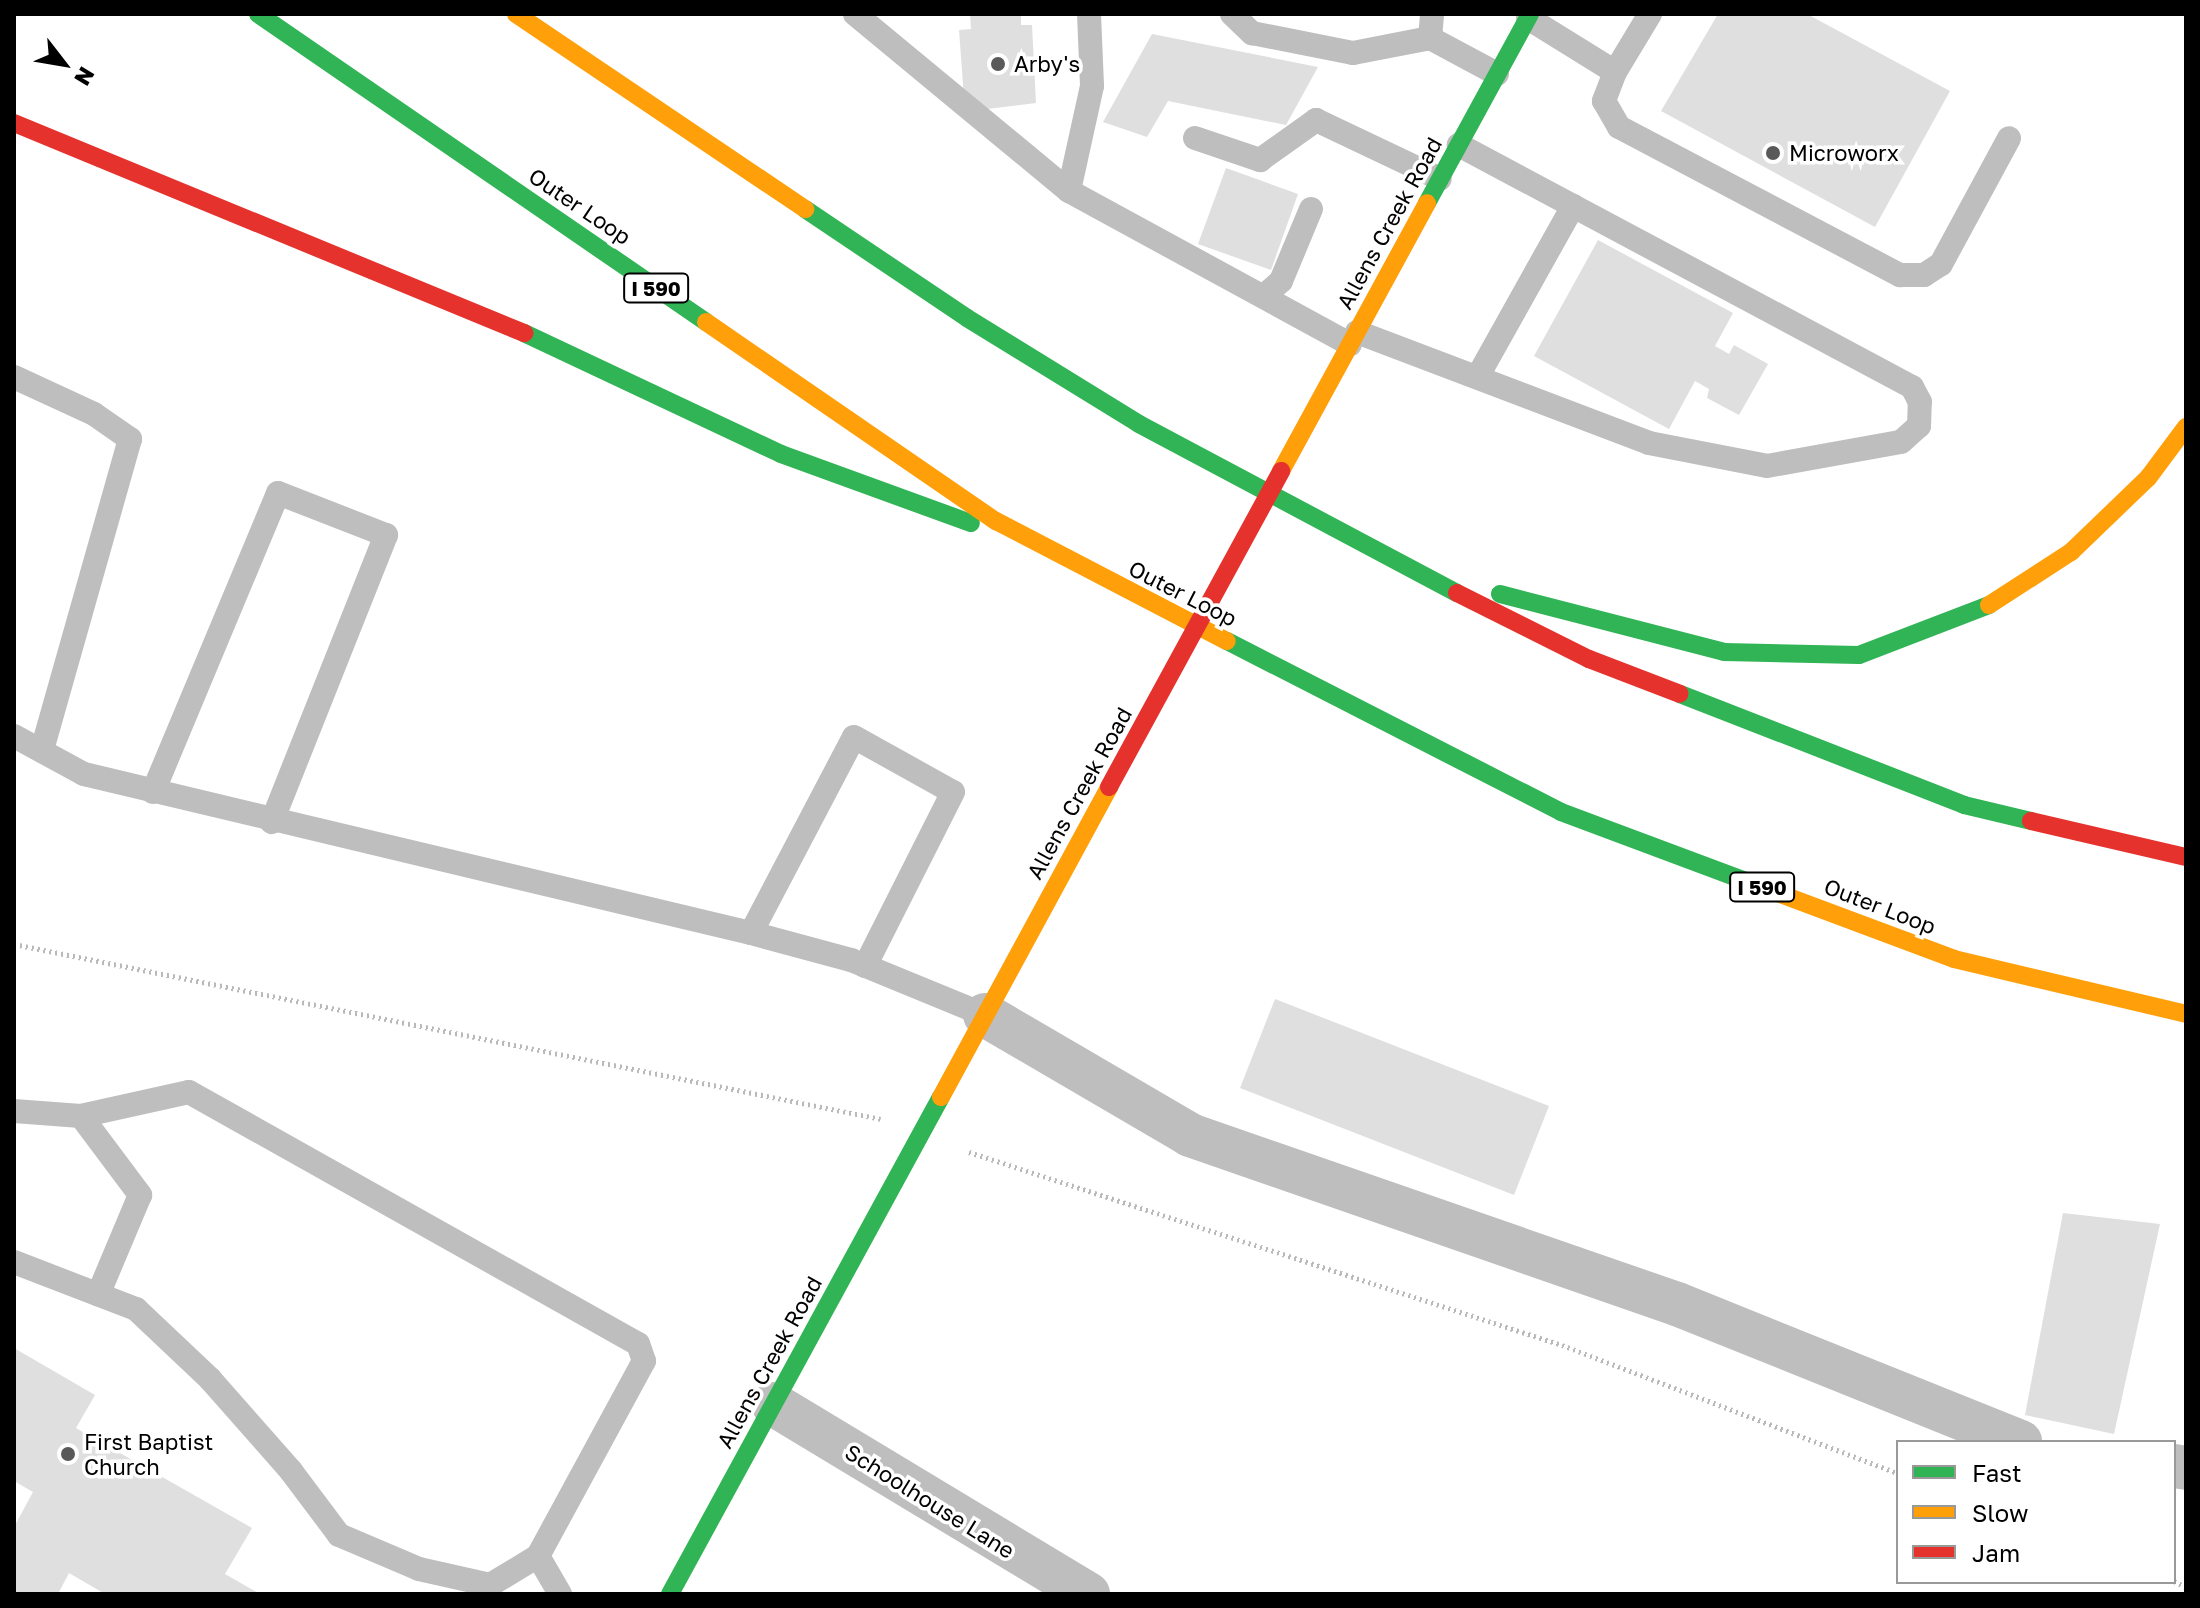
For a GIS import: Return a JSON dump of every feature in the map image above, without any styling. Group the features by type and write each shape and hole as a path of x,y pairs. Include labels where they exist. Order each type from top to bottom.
{"main road":[{"name":"Outer Loop","path":"258,14 996,521 1058,555 1561,812 1954,959 2186,1014"},
{"path":"516,14 954,309 1139,424 1406,568 1589,659 1964,805 2186,857"},
{"name":"Allens Creek Road","path":"670,1594 1529,16"},
{"path":"14,123 455,301 781,454 1058,555"},
{"path":"1406,568 1724,652 1859,655 1977,613 2071,552 2148,478 2186,427"}],"street":[{"path":"985,1015 1190,1135 1677,1304 2015,1440"},
{"name":"Schoolhouse Lane","path":"773,1404 1088,1594"}],"lane":[{"path":"855,14 1069,191 1265,295 1354,338 1478,376 1649,443 1767,466 1901,442 1919,426 1920,402 1912,387 1459,145"},
{"path":"1069,191 1092,86 1089,14"},
{"path":"1232,14 1252,33 1353,53 1431,26 1497,74"},
{"path":"1650,14 1615,72 1604,101 1619,127 1900,275 1924,275 1941,264 2009,138"},
{"path":"1529,16 1615,72"},
{"path":"1195,138 1260,160 1316,120 1440,179"},
{"path":"1478,376 1573,206"},
{"path":"1265,295 1281,281 1311,209"},
{"path":"14,377 94,414 130,439 42,751"},
{"path":"153,792 278,493 386,535 272,822"},
{"path":"14,736 84,774 272,822 751,933 865,966 985,1015"},
{"path":"751,933 854,737 953,792 865,966"},
{"path":"14,1111 81,1116 189,1092 638,1344 644,1361 538,1556 490,1585 419,1569 339,1535 210,1379 136,1309 14,1262"},
{"path":"81,1116 140,1195 98,1295"},
{"path":"538,1556 560,1594"}],"path":[{"path":"14,944 882,1119"},
{"path":"969,1152 1562,1345 1896,1472"}],"building":[{"name":"Arby's","path":"970,14 1021,14 1021,25 1032,25 1036,103 979,110 964,98 959,30 971,29"},
{"path":"1718,14 1807,14 1950,91 1875,227 1661,111"},
{"path":"1152,34 1318,67 1286,125 1168,101 1147,137 1103,122"},
{"path":"1226,168 1298,194 1271,270 1198,244"},
{"path":"1598,240 1733,313 1715,346 1729,354 1734,345 1768,364 1739,415 1707,398 1709,389 1695,381 1669,429 1534,356"},
{"path":"1275,999 1549,1106 1514,1195 1240,1088"},
{"path":"2063,1213 2160,1224 2114,1434 2025,1415"},
{"name":"First Baptist Church","path":"14,1348 95,1395 76,1428 252,1528 225,1574 260,1594 105,1594 69,1573 58,1594 14,1594 14,1527 33,1492 14,1481"}],"traffic: fast":[{"path":"258,14 706,322"},
{"path":"1427,203 1530,14"},
{"path":"805,209 967,318 1139,424 1457,593"},
{"path":"524,333 781,454 971,523"},
{"path":"1500,594 1724,652 1859,655 1989,605"},
{"path":"1227,641 1561,812 1767,889"},
{"path":"1680,694 1964,805 2031,821"},
{"path":"670,1594 941,1097"}],"traffic: slow":[{"path":"516,14 805,209"},
{"path":"1281,471 1427,203"},
{"path":"706,322 996,521 1227,641"},
{"path":"1989,605 2071,552 2148,478 2186,427"},
{"path":"941,1097 1109,787"},
{"path":"1767,889 1954,959 2186,1014"}],"traffic: jam":[{"path":"14,123 524,333"},
{"path":"1109,787 1281,471"},
{"path":"1457,593 1589,659 1680,694"},
{"path":"2031,821 2186,857"}],"place":[{"name":"Arby's","path":"998,64"},
{"name":"Microworx","path":"1773,153"},
{"name":"First Baptist Church","path":"68,1454"}]}
